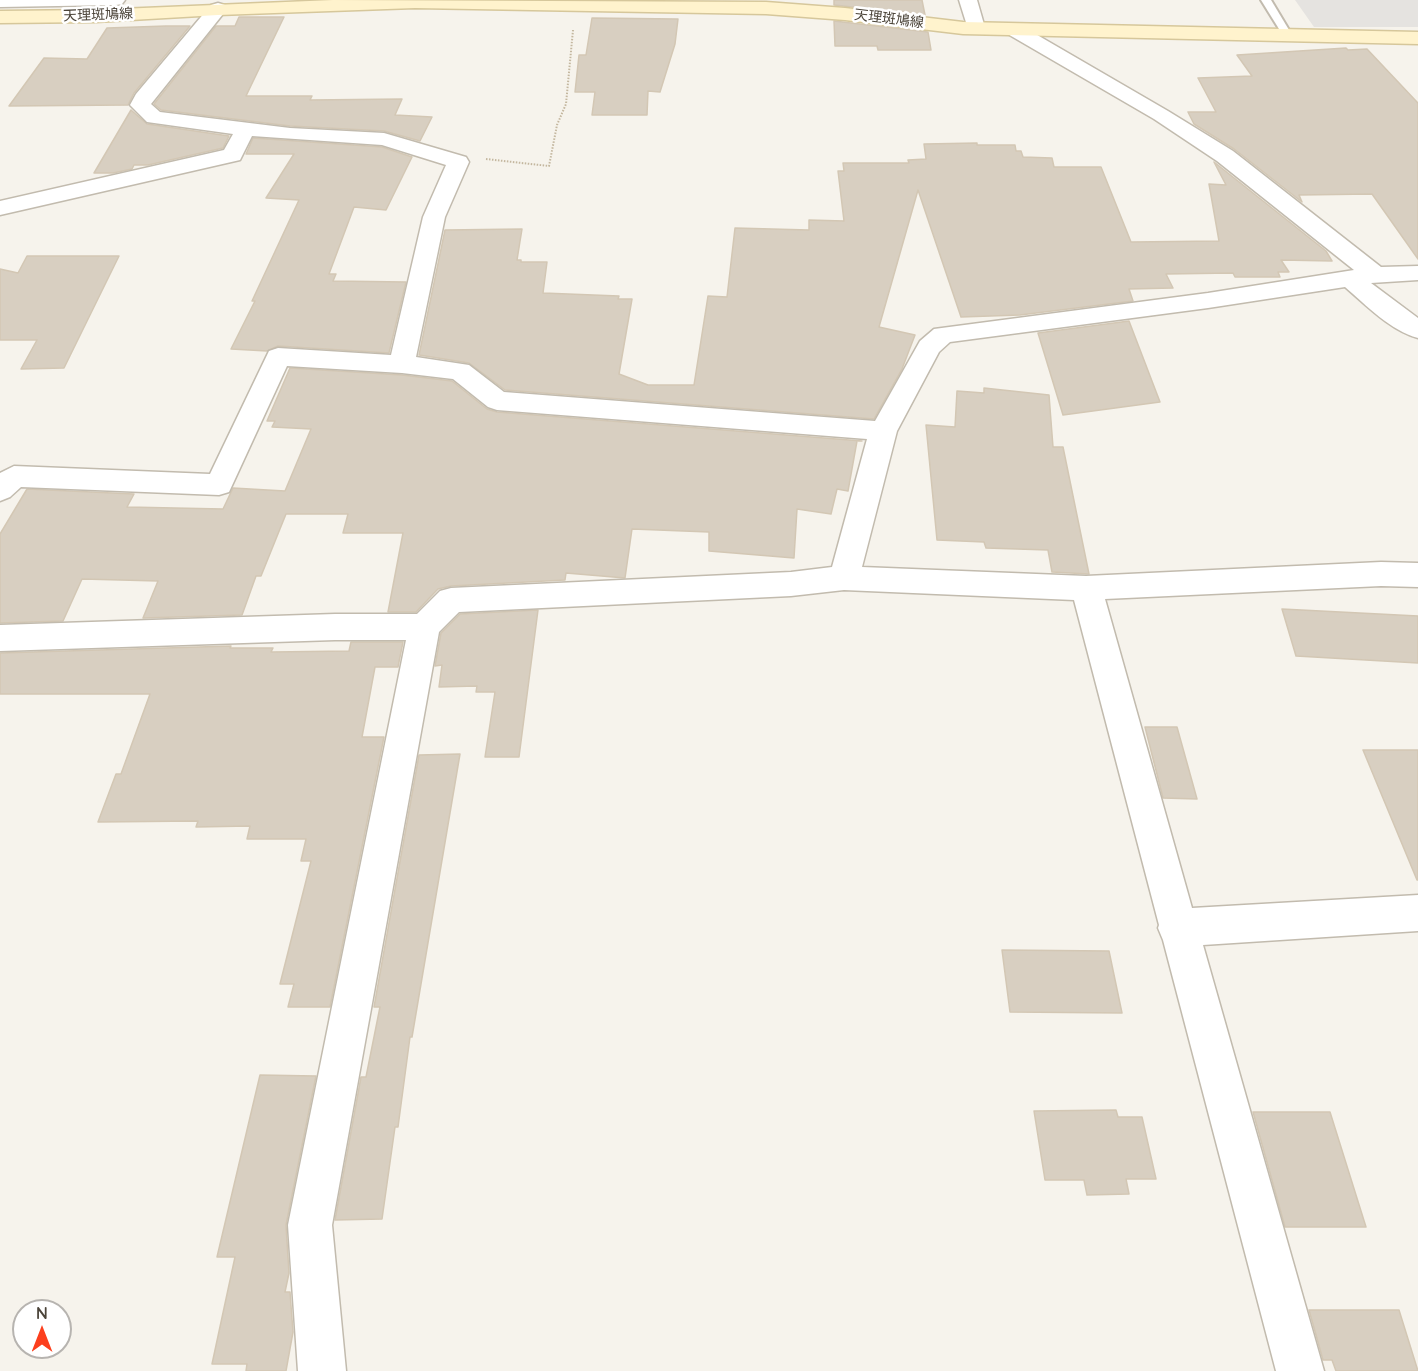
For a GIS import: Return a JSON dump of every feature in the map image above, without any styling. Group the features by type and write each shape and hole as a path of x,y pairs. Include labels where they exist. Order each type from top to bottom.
{"main road":[{"name":"天理斑鳩線","path":"0,17 96,16 195,5 218,9 415,3 578,5 766,8 976,28 1418,38"}],"street":[{"path":"0,2 116,0"},
{"path":"968,0 976,28"},
{"path":"218,9 143,98 140,105 154,118 290,134 384,139 458,162 434,217 402,364"},
{"path":"1013,29 1161,115 1225,156 1362,276 1380,304 1418,330"},
{"path":"0,208 232,155 246,128"},
{"path":"844,578 883,431 929,346 943,335 1293,289 1362,276 1418,273"},
{"path":"0,490 14,476 219,486 278,357 402,364 460,371 497,401 883,431"},
{"path":"322,1371 310,1225 423,627 451,600 792,584 844,578 1086,588 1381,574 1418,575"},
{"path":"1086,588 1177,928 1300,1371"},
{"path":"0,638 335,627 423,627"},
{"path":"1177,928 1418,914"}],"lane":[{"path":"1266,0 1287,35"}],"path":[{"path":"458,162 486,159 549,166 557,125 566,104 573,25 578,5"}],"shaded area":[{"path":"1295,0 1418,0 1418,27 1314,27"}],"building":[{"path":"834,0 922,0 925,15 834,5"},
{"path":"239,17 284,17 246,96 312,96 310,100 402,99 395,115 432,117 420,141 384,131 290,126 161,110 154,104 216,26 235,26"},
{"path":"592,18 678,19 675,44 660,92 648,91 647,115 592,115 595,92 575,92 579,55 586,55"},
{"path":"834,21 928,32 931,50 878,50 877,46 835,46"},
{"path":"190,26 134,93 128,105 9,106 44,58 87,59 107,28"},
{"path":"1346,48 1348,50 1367,49 1418,103 1418,259 1372,194 1299,195 1302,202 1234,149 1194,124 1188,112 1216,112 1198,78 1252,76 1237,55"},
{"path":"131,110 147,124 229,136 223,148 148,165 134,165 132,169 113,173 94,173"},
{"path":"253,138 382,147 412,157 386,210 354,207 329,274 336,274 333,281 406,282 389,353 278,346 267,351 231,349 255,301 252,301 299,200 266,198 294,154 246,154"},
{"path":"977,143 977,145 1015,145 1016,151 1021,151 1023,157 1052,158 1054,167 1101,167 1131,242 1219,241 1209,184 1226,185 1214,162 1326,251 1332,261 1281,260 1289,272 1278,272 1280,277 1235,277 1233,273 1166,274 1173,288 1129,289 1133,301 1020,315 961,317 918,190 879,327 915,335 902,369 874,419 505,390 469,363 419,355 445,230 522,229 517,260 547,262 543,293 619,296 618,299 632,299 619,374 648,385 694,385 708,296 727,297 735,228 809,230 809,220 844,221 838,171 844,171 843,163 909,163 908,160 926,159 924,144"},
{"path":"27,256 119,256 64,368 21,369 37,340 0,340 0,269 18,273"},
{"path":"1129,321 1160,402 1063,415 1038,333"},
{"path":"290,368 402,375 452,381 487,409 497,412 862,441 857,441 848,491 837,489 831,514 797,509 794,558 709,551 709,532 632,529 625,578 566,573 565,580 451,586 438,589 416,612 388,612 403,533 343,533 348,514 286,514 261,576 256,576 242,615 143,618 158,581 82,579 63,621 0,623 0,534 27,489 134,494 127,507 223,509 233,488 285,491 311,429 272,427 275,421 267,421"},
{"path":"984,388 1049,395 1053,447 1063,447 1089,574 1052,572 1048,550 986,548 984,542 937,540 926,425 955,427 957,391 984,393"},
{"path":"1282,609 1418,616 1418,663 1296,656"},
{"path":"538,610 519,757 485,757 495,692 476,692 477,686 439,687 442,665 435,666 441,633 460,614"},
{"path":"351,642 403,642 398,667 375,667 362,737 384,737 330,1007 288,1007 294,984 280,984 311,861 301,861 306,839 247,839 250,826 196,827 198,821 98,822 116,774 121,774 150,694 0,694 0,653 231,646 230,648 273,648 271,652 349,651"},
{"path":"1145,727 1177,727 1197,799 1163,798"},
{"path":"1363,750 1418,750 1418,880 1417,880"},
{"path":"460,754 412,1037 410,1037 398,1127 395,1127 382,1219 335,1220 361,1077 366,1077 380,1007 374,1007 419,755"},
{"path":"1002,950 1109,951 1122,1013 1010,1012"},
{"path":"260,1075 316,1076 286,1225 289,1273 285,1292 290,1292 293,1332 286,1371 246,1371 247,1364 212,1364 235,1257 217,1257"},
{"path":"1116,1110 1118,1117 1142,1117 1156,1179 1126,1179 1129,1194 1087,1195 1084,1180 1045,1180 1034,1111"},
{"path":"1253,1112 1330,1112 1366,1227 1285,1227"},
{"path":"1309,1310 1399,1310 1418,1371 1336,1371 1332,1360 1323,1360"}]}
